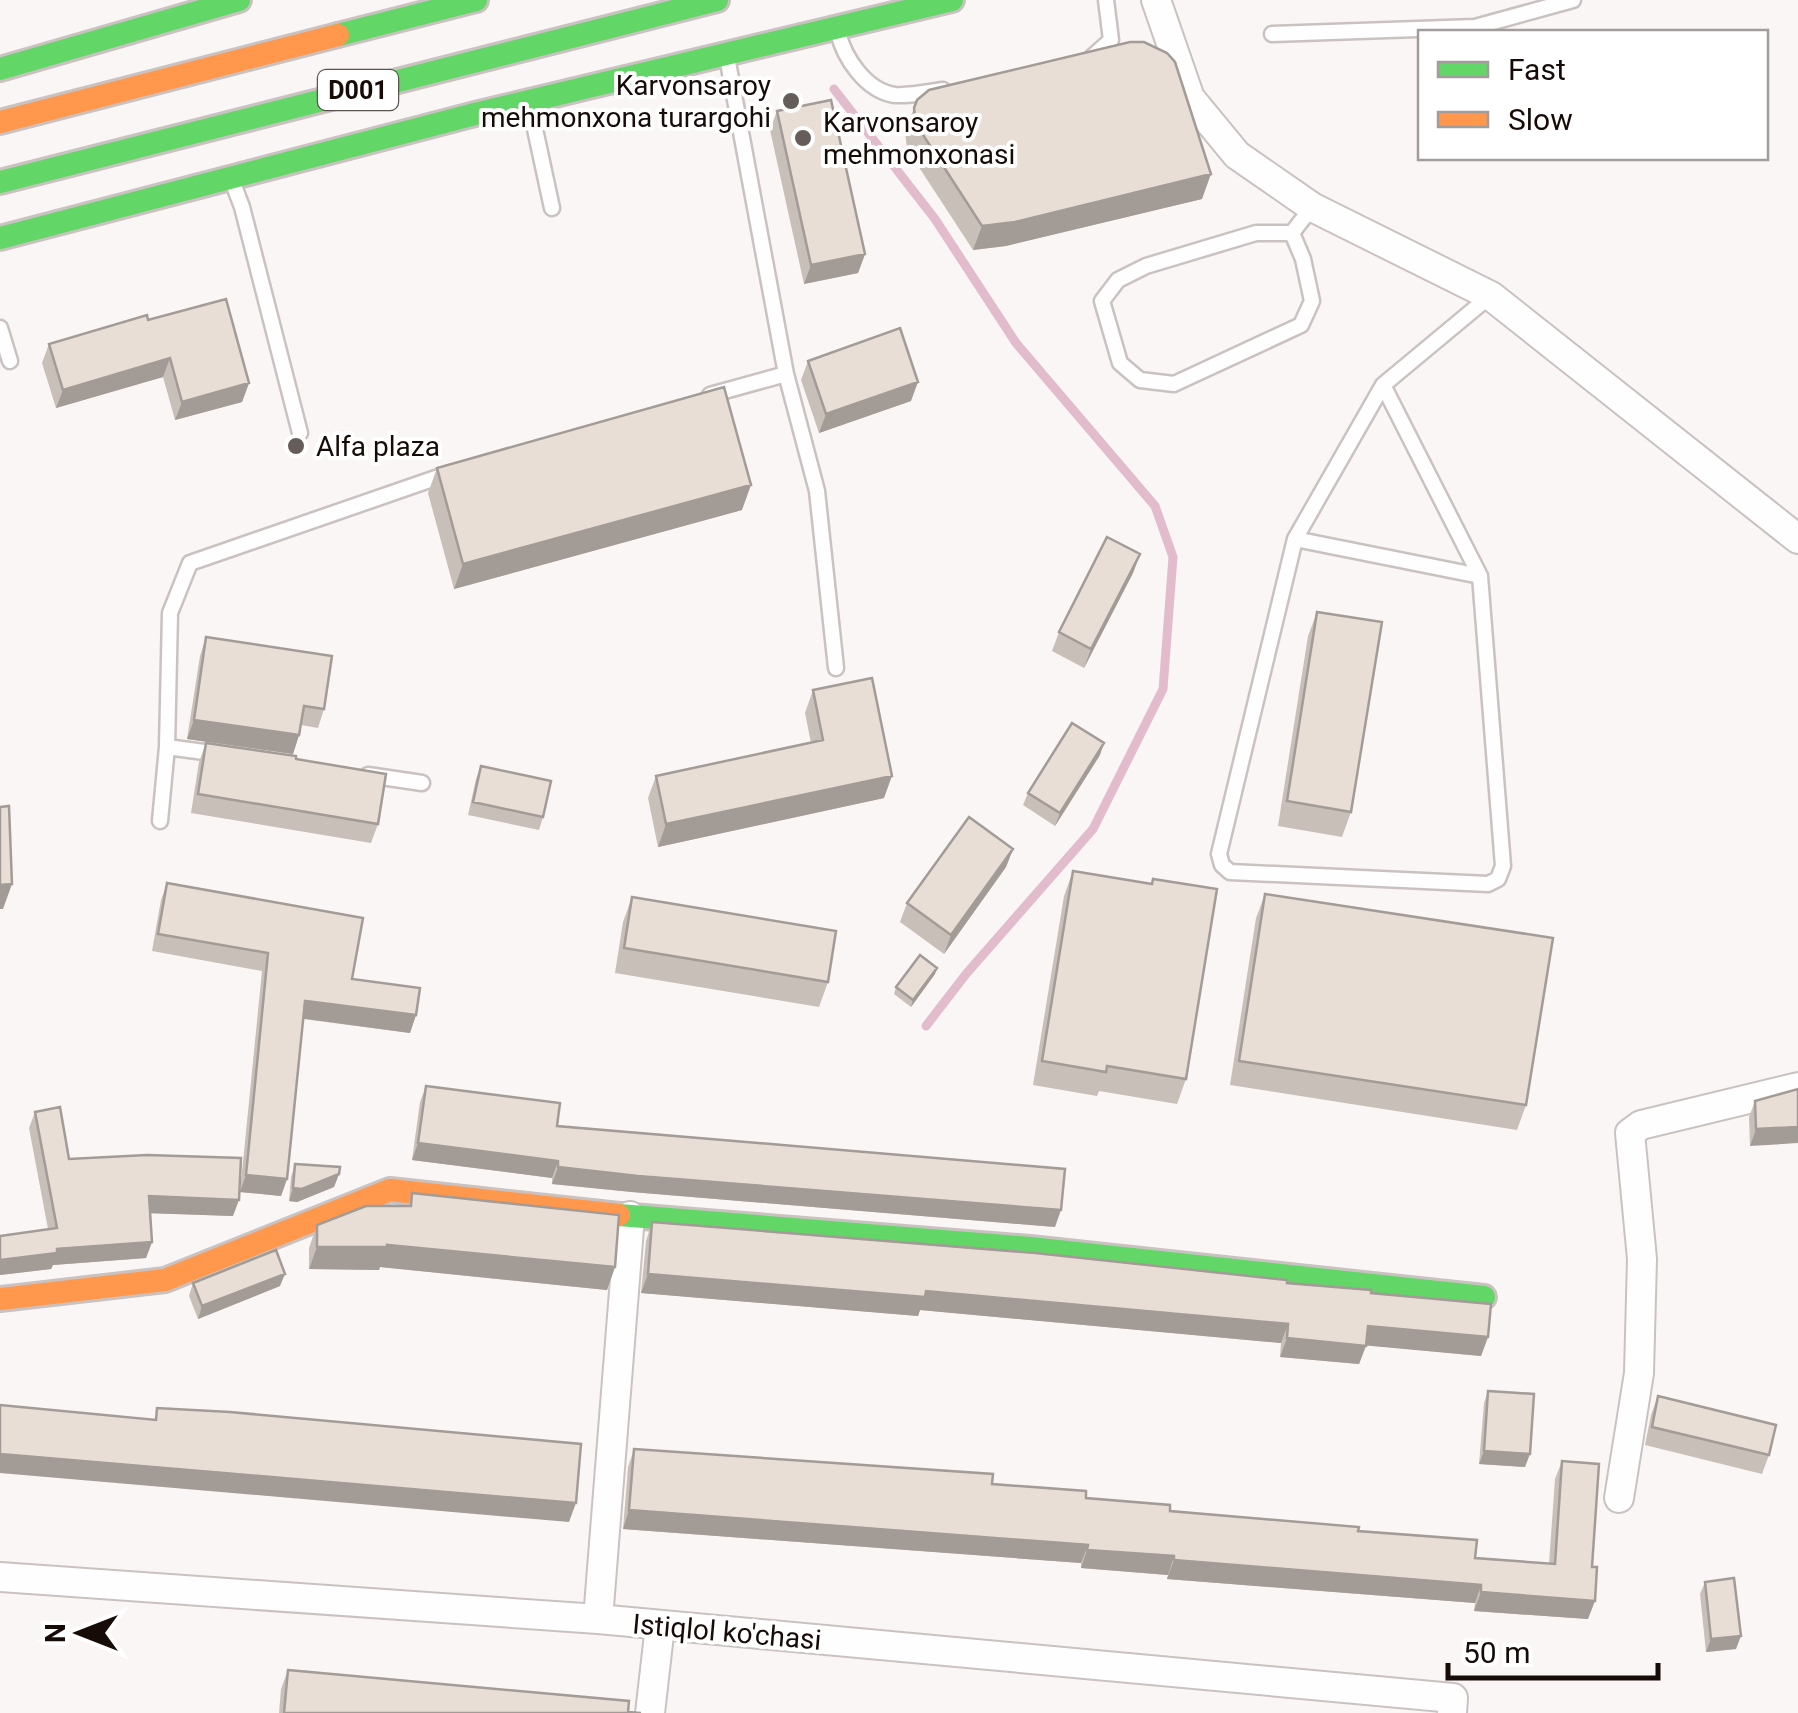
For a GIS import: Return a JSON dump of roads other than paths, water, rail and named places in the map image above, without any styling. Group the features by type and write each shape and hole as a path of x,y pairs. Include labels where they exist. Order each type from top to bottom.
{"main road":[{"path":"0,69 238,0"},
{"name":"D001","path":"0,122 476,0"},
{"name":"D001","path":"0,182 717,0"},
{"path":"0,238 230,175 952,0"},
{"path":"0,1298 164,1280 390,1190 630,1216 1030,1248 1484,1297"}],"street":[{"path":"1156,0 1190,98 1236,155 1312,206 1491,296 1798,539"},
{"path":"1619,1498 1632,1433 1640,1335 1642,1259 1630,1132 1641,1125 1798,1087"},
{"path":"598,1619 630,1216"},
{"name":"Istiqlol ko'chasi","path":"0,1577 598,1619 1452,1706"},
{"path":"650,1713 660,1626"}],"lane":[{"path":"1076,62 1095,57 1112,40 1106,0"},
{"path":"1272,34 1475,27 1573,0"},
{"path":"836,27 842,49 863,79 892,95 960,86"},
{"path":"726,52 786,374 817,491 836,668"},
{"path":"530,101 552,208"},
{"path":"230,175 242,207 300,433"},
{"path":"1292,233 1312,206"},
{"path":"1256,233 1292,233 1303,259 1312,301 1301,324 1174,384 1140,380 1120,363 1102,301 1118,280 1146,266 1256,233"},
{"path":"1382,385 1480,576 1502,866 1498,879 1488,884 1230,872 1222,865 1219,854 1295,539 1382,385 1491,296"},
{"path":"0,328 10,360"},
{"path":"696,399 786,374"},
{"path":"160,821 168,746 170,613 190,564 460,470"},
{"path":"1295,539 1480,576"},
{"path":"168,746 226,755"},
{"path":"344,772 422,783"}],"waterway":[{"path":"834,89 935,219 1016,343 1155,506 1173,557 1163,689 1093,829 966,974 926,1026"}],"place":[{"name":"Karvonsaroy mehmonxona turargohi","path":"791,101"},
{"name":"Karvonsaroy mehmonxonasi","path":"803,138"},
{"name":"Alfa plaza","path":"296,446"}]}
